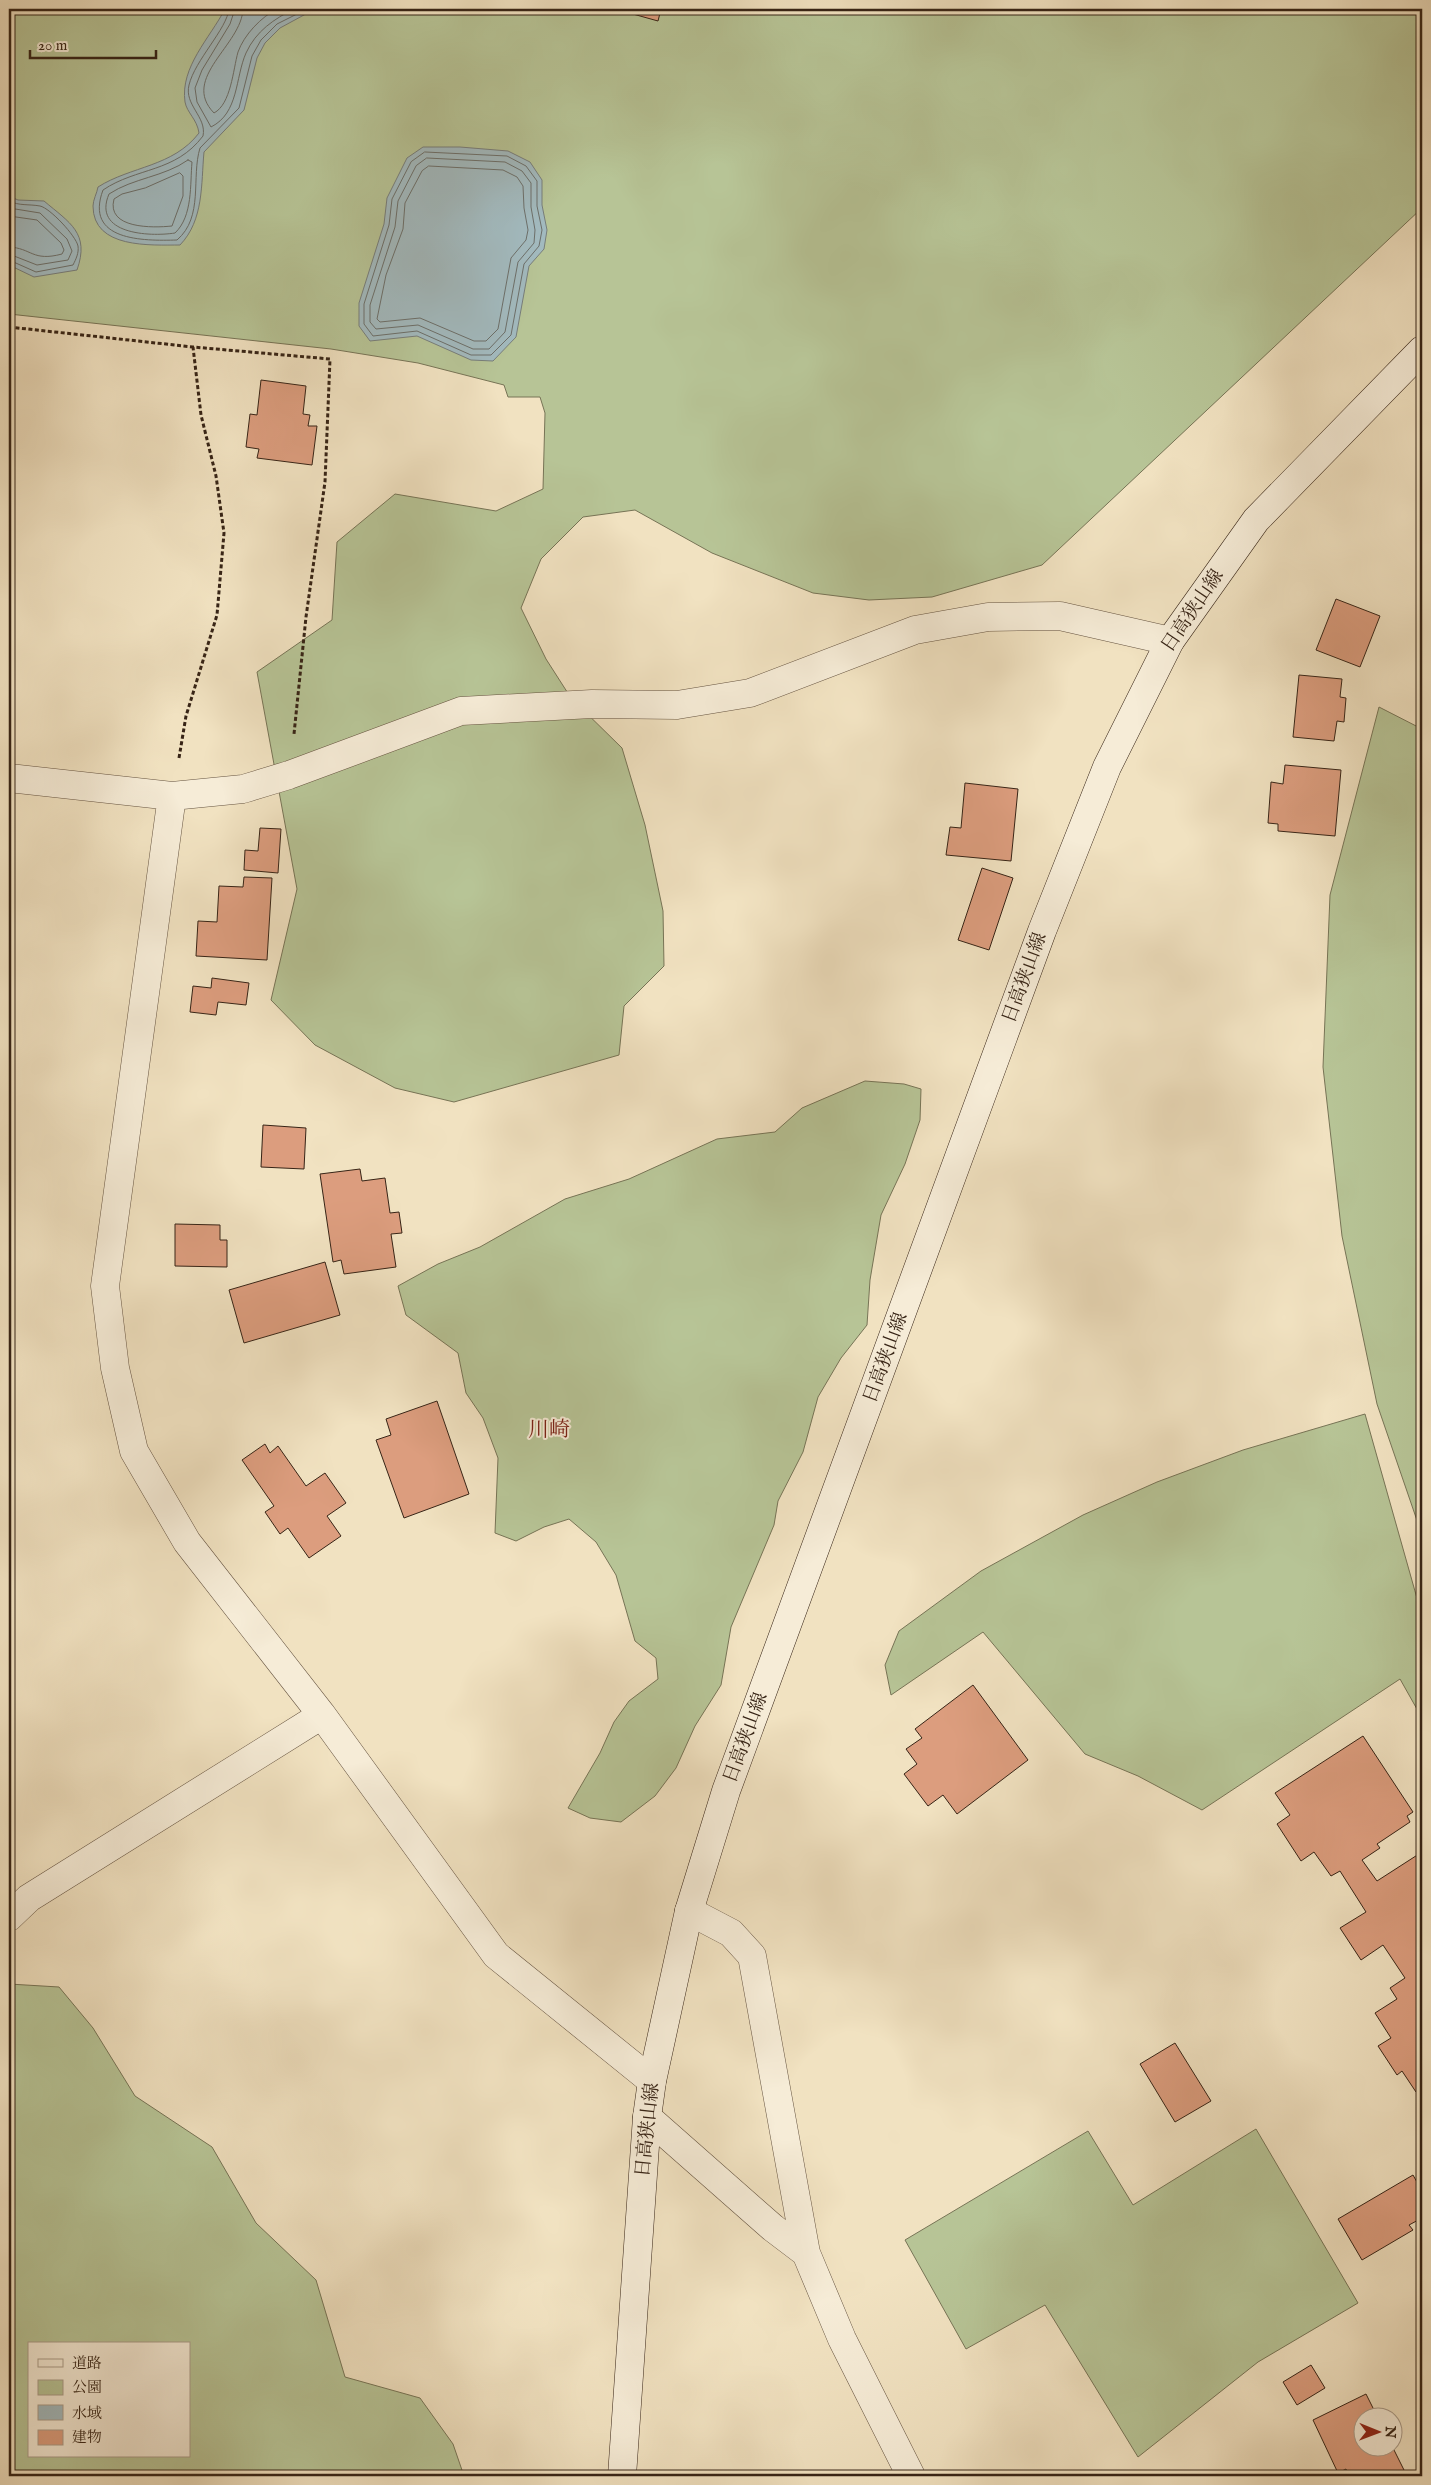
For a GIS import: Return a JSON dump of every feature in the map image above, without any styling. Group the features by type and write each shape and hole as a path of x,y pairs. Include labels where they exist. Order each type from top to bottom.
{"street":[{"name":"日高狭山線","path":"622,2476 647,2117 652,2082 689,1911 726,1791 1042,931 1107,767 1170,641 1256,520 1422,350"},
{"path":"9,778 172,796 243,789 290,775 461,711 592,704 677,705 750,694 915,630 988,617 1060,616 1170,641"},
{"path":"172,796 105,1286 115,1368 134,1451 186,1542 322,1715 496,1955 652,2082"},
{"path":"9,1917 29,1898 322,1715"},
{"path":"689,1911 731,1933 752,1956 806,2253 842,2339 911,2476"},
{"path":"647,2117 773,2228 806,2253"}],"path":[{"path":"9,327 193,347 330,359 325,482 306,617 290,775"},
{"path":"172,796 186,716 217,615 224,533 216,476 201,415 193,347"}],"green space":[{"path":"9,9 1422,9 1422,208 1042,565 932,597 869,600 813,593 712,553 635,510 583,517 541,559 521,608 546,659 571,698 622,748 645,825 663,911 664,966 624,1006 619,1055 454,1102 395,1088 315,1045 271,1000 297,889 257,672 332,620 337,542 395,494 496,511 543,489 545,413 540,397 508,397 504,385 418,363 331,349 9,314"},
{"path":"1379,707 1422,729 1422,1535 1377,1404 1342,1236 1323,1067 1330,895"},
{"path":"865,1081 904,1084 921,1089 920,1120 905,1164 881,1215 870,1280 867,1325 841,1358 818,1397 803,1452 778,1501 774,1525 731,1627 721,1685 695,1726 676,1768 655,1796 621,1822 590,1818 568,1808 600,1753 614,1722 629,1701 658,1679 656,1658 635,1641 616,1575 596,1542 569,1519 544,1527 516,1541 495,1533 498,1458 483,1418 466,1393 458,1353 406,1315 398,1286 438,1264 480,1247 565,1199 629,1179 717,1139 775,1132 802,1108"},
{"path":"1365,1414 1422,1616 1422,1718 1400,1679 1202,1810 1138,1776 1085,1754 983,1632 891,1695 885,1665 899,1631 981,1571 1083,1515 1157,1482 1243,1450"},
{"path":"9,1984 59,1987 93,2028 135,2096 212,2147 256,2223 316,2280 345,2377 420,2398 453,2444 464,2476 9,2476"},
{"path":"1256,2129 1358,2303 1258,2362 1138,2457 1045,2305 966,2349 905,2240 1088,2131 1133,2205"}],"water":[{"path":"225,9 315,9 280,28 265,43 257,58 244,110 204,152 200,201 197,213 188,235 180,245 140,244 126,242 113,237 103,230 96,220 93,206 98,187 124,174 151,165 177,153 199,133 185,102 187,77 198,53"},
{"path":"423,147 460,147 508,151 530,162 542,180 542,205 547,230 544,249 529,266 516,337 493,361 471,360 417,336 370,341 359,326 359,303 384,224 387,198 407,158"},
{"path":"9,196 18,200 44,201 69,223 79,238 81,247 77,270 34,277 9,265"}],"building":[{"path":"615,9 661,9 658,21"},
{"path":"261,380 306,386 303,414 310,415 308,426 317,426 312,465 257,458 259,449 246,447 250,414 257,415"},
{"path":"1336,599 1380,616 1360,667 1316,650"},
{"path":"1299,675 1342,679 1340,697 1346,698 1344,722 1337,721 1334,741 1293,737"},
{"path":"1285,765 1341,770 1335,836 1278,831 1278,824 1268,823 1271,782 1283,784"},
{"path":"965,783 1018,789 1011,861 946,855 950,827 961,828"},
{"path":"260,828 281,829 278,873 244,870 245,850 258,851"},
{"path":"982,868 1013,878 989,950 958,940"},
{"path":"244,877 272,878 267,960 196,956 198,921 217,922 219,886 243,887"},
{"path":"212,978 249,983 246,1005 218,1002 216,1015 190,1012 193,986 211,988"},
{"path":"263,1125 306,1128 304,1169 261,1167"},
{"path":"360,1169 362,1181 385,1178 390,1213 399,1212 402,1233 391,1234 396,1267 344,1274 341,1260 333,1262 320,1174"},
{"path":"175,1224 220,1225 220,1240 227,1240 227,1267 175,1266"},
{"path":"325,1262 340,1315 244,1343 229,1290"},
{"path":"437,1401 469,1494 404,1518 376,1440 391,1435 386,1419"},
{"path":"265,1444 270,1453 278,1446 306,1486 325,1473 346,1503 327,1516 341,1536 309,1558 288,1528 280,1534 265,1512 274,1506 242,1460"},
{"path":"973,1685 1028,1760 957,1814 943,1795 928,1806 904,1774 917,1764 906,1749 922,1738 915,1729"},
{"path":"1363,1736 1413,1812 1407,1816 1410,1822 1377,1844 1380,1848 1362,1860 1377,1881 1422,1852 1422,2088 1416,2092 1402,2071 1397,2075 1378,2046 1391,2038 1375,2013 1397,1999 1390,1988 1405,1978 1383,1945 1361,1960 1340,1928 1366,1912 1340,1871 1331,1876 1314,1852 1301,1861 1277,1824 1290,1815 1275,1793"},
{"path":"1175,2043 1211,2101 1175,2122 1140,2064"},
{"path":"1413,2175 1422,2191 1422,2218 1409,2225 1413,2230 1362,2260 1338,2219"},
{"path":"1311,2365 1325,2388 1297,2405 1283,2382"},
{"path":"1366,2394 1373,2408 1354,2408 1354,2458 1398,2458 1407,2476 1349,2476 1346,2469 1338,2473 1313,2420"}],"district":[{"name":"川崎","path":"549,1430"}]}
